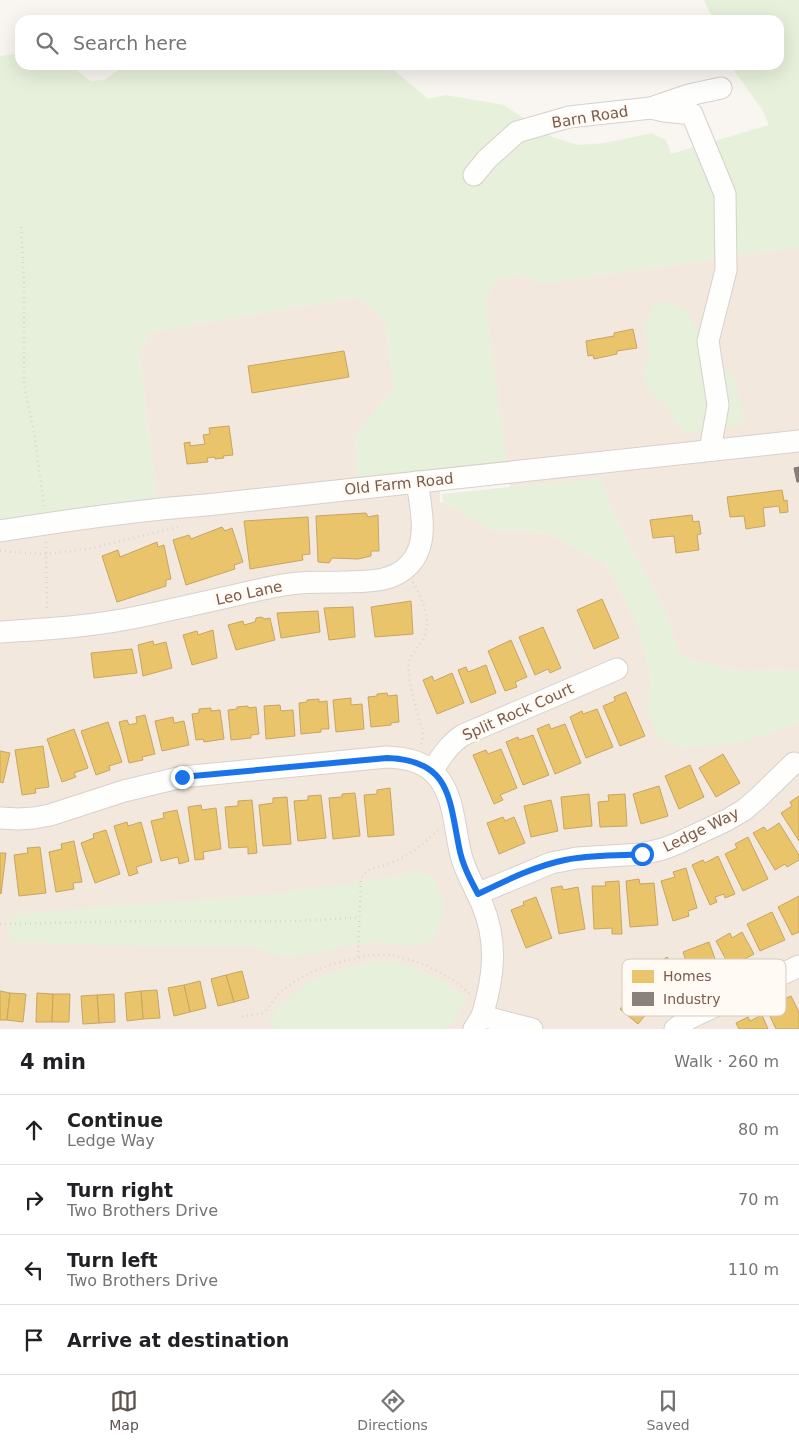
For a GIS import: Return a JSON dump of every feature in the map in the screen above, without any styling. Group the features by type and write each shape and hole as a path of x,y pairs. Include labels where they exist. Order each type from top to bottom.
{"street":[{"name":"Barn Road","path":"474,175 487,158 517,132 569,117 651,108 689,95 721,88"},
{"path":"651,108 692,114 725,194 726,270 708,341 718,405 710,450"},
{"name":"Old Farm Road","path":"0,531 162,508 206,505 799,441"},
{"name":"Leo Lane","path":"0,632 116,622 270,587 318,582 375,581 390,578 409,566 420,546 422,526 418,482"},
{"name":"Split Rock Court","path":"432,771 454,740 463,735 618,669"},
{"path":"0,818 26,819 50,815 143,785 209,773 387,758 412,760 420,763 437,776 446,790 455,822 462,859 478,894 492,939 491,983 478,1022 532,1029"},
{"name":"Ledge Way","path":"478,894 557,861 642,854 676,844 744,810 794,762"},
{"path":"786,972 799,966"},
{"path":"675,1029 694,1016"}],"path":[{"path":"21,227 24,280 24,384 34,432 46,524 47,612"},
{"path":"0,551 45,554"},
{"path":"411,579 421,596 426,622 425,634 412,654 408,665 408,674 422,729 420,751"},
{"path":"358,957 362,879 364,873 401,859 443,826"},
{"path":"0,924 282,921 360,917"},
{"path":"242,1017 262,1013 281,991 314,971 358,957 393,955 426,965 454,981 473,997"}],"shaded area":[{"path":"799,247 799,670 741,671 687,659 678,650 664,609 616,519 600,479 510,487 485,301 497,279 518,275 544,283"},
{"path":"358,297 385,322 394,388 355,436 358,479 157,501 139,352 151,332"},
{"path":"440,488 440,502 492,530 548,533 606,564 637,623 652,680 647,711 790,727 799,722 799,1029 0,1029 0,538"}],"green space":[{"path":"704,0 799,0 799,247 544,283 518,275 497,279 485,301 507,463 358,479 355,436 394,388 385,322 358,297 151,332 139,352 157,501 0,520 0,56 15,54 15,70 76,70 91,81 104,80 119,70 394,70 428,99 445,95 504,105 552,137 578,145 605,143 652,133 666,140 671,154 769,125 763,111 734,70 784,70 784,15 711,15"},
{"path":"670,301 689,314 705,350 735,379 745,424 688,433 679,427 665,404 646,387 643,371 650,357 645,329 653,304"},
{"path":"600,478 616,519 664,609 678,650 687,659 741,671 799,670 799,722 790,727 744,741 683,749 661,740 647,711 652,680 637,623 606,564 548,533 492,530 443,502 442,494"},
{"path":"417,871 435,878 444,906 435,940 416,946 371,942 293,957 273,955 255,947 148,947 15,942 8,934 7,921 16,914 299,890 378,879"},
{"path":"392,961 434,976 467,997 457,1016 447,1029 276,1029 268,1019 306,983 334,971 370,962"}],"building: Homes":[{"path":"633,329 637,348 617,351 617,354 594,359 593,355 588,356 586,341 614,336 614,333"},
{"path":"344,351 349,377 252,393 248,366"},
{"path":"229,426 233,455 223,456 224,458 207,458 208,462 187,464 184,443 190,442 190,446 205,444 203,435 210,434 209,428"},
{"path":"782,490 784,501 787,500 788,512 780,513 779,506 763,508 765,526 746,529 744,516 730,517 727,497"},
{"path":"366,513 368,517 378,515 379,551 371,551 371,556 358,559 332,558 329,563 318,562 316,516"},
{"path":"692,515 693,522 699,521 701,534 697,535 699,550 676,553 674,536 653,538 650,520"},
{"path":"308,517 310,554 302,555 303,560 250,569 244,521"},
{"path":"222,527 225,531 232,528 243,562 234,565 235,569 186,585 173,540 189,535 191,539"},
{"path":"157,542 158,547 164,545 171,579 166,580 166,586 117,602 102,556 118,550 120,557"},
{"path":"602,599 619,638 594,649 577,610"},
{"path":"411,601 413,634 375,637 371,607"},
{"path":"353,607 355,637 329,640 324,608"},
{"path":"318,611 320,632 281,638 277,613"},
{"path":"261,617 265,619 270,618 275,640 236,650 228,625 243,621 244,625 255,622 256,618"},
{"path":"543,627 561,668 550,673 548,669 535,675 519,637"},
{"path":"213,630 217,658 192,665 183,635 197,631 198,635"},
{"path":"511,640 527,677 515,682 517,687 505,691 488,651"},
{"path":"153,641 154,645 166,642 172,668 143,676 138,645"},
{"path":"132,649 137,673 94,678 91,653"},
{"path":"486,665 496,693 471,703 458,670 466,667 468,672"},
{"path":"452,673 464,703 437,714 423,680 432,676 434,681"},
{"path":"626,692 645,736 620,746 603,706 615,701 614,697"},
{"path":"387,693 388,696 397,695 399,722 391,723 391,725 371,727 368,697"},
{"path":"351,698 351,705 362,704 364,729 336,732 333,700"},
{"path":"319,699 319,702 327,701 329,729 321,729 321,732 301,734 299,703"},
{"path":"280,705 281,711 293,710 295,736 266,739 264,706"},
{"path":"248,706 248,708 256,707 259,734 251,735 251,738 231,740 228,710"},
{"path":"211,708 211,711 220,710 224,739 204,742 203,739 196,740 192,714 199,713 199,709"},
{"path":"597,709 613,747 586,758 570,717 582,711 583,714"},
{"path":"145,715 155,754 142,757 143,760 129,763 119,722 127,720 129,725 137,723 136,717"},
{"path":"173,717 174,723 184,721 189,745 162,751 155,721"},
{"path":"108,722 122,762 109,766 110,770 96,775 81,731"},
{"path":"549,724 551,729 565,724 581,763 555,774 537,729"},
{"path":"74,729 88,768 74,773 76,777 62,782 47,739"},
{"path":"533,735 549,775 523,785 506,742 518,737 519,740"},
{"path":"43,746 49,787 35,789 36,793 22,795 15,750"},
{"path":"501,749 517,788 500,795 503,800 494,804 473,755 486,750 488,754"},
{"path":"0,751 10,753 3,783 0,782"},
{"path":"723,754 740,783 716,797 699,768"},
{"path":"690,765 704,797 679,809 665,776"},
{"path":"659,786 668,816 641,824 633,794"},
{"path":"390,788 394,835 368,837 364,795 377,794 377,790"},
{"path":"355,793 360,836 333,839 329,798"},
{"path":"589,794 592,826 564,829 561,797"},
{"path":"625,794 627,826 600,827 598,802 609,801 608,795"},
{"path":"321,795 326,838 298,841 294,801 308,800 308,796"},
{"path":"799,796 799,841 781,813 792,806 790,802"},
{"path":"287,797 291,844 263,846 259,805 273,803 273,798"},
{"path":"252,800 257,853 248,854 248,847 229,848 225,807 238,806 238,801"},
{"path":"551,800 558,831 531,837 524,806"},
{"path":"201,805 202,810 216,808 221,849 203,852 204,859 195,860 188,807"},
{"path":"177,810 189,861 179,864 178,857 161,861 151,821 164,818 163,813"},
{"path":"503,817 505,821 514,817 525,843 499,854 487,823"},
{"path":"127,822 128,826 141,822 152,862 136,867 138,873 129,876 114,826"},
{"path":"779,823 799,855 799,860 787,867 785,864 775,870 753,833 764,827 767,831"},
{"path":"106,830 120,874 95,883 81,843 94,838 93,834"},
{"path":"748,837 768,879 743,891 725,854 737,848 735,844"},
{"path":"74,841 82,882 73,883 74,889 56,892 49,852 62,849 61,844"},
{"path":"40,847 46,893 19,896 14,855 28,853 27,848"},
{"path":"0,853 6,853 1,894 0,893"},
{"path":"718,856 735,894 725,898 724,894 715,897 717,902 710,905 692,865 703,860 705,863"},
{"path":"686,868 697,908 688,911 689,916 673,921 661,881 675,877 673,872"},
{"path":"639,879 640,884 654,883 658,925 630,927 626,881"},
{"path":"619,881 622,934 612,934 612,928 594,929 592,886 606,886 605,882"},
{"path":"562,886 563,890 578,887 585,929 559,934 551,888"},
{"path":"799,896 799,932 792,935 778,907"},
{"path":"536,897 552,938 526,948 511,910 524,905 523,902"},
{"path":"772,912 785,940 760,951 747,924"},
{"path":"742,932 754,954 745,959 726,959 716,941 730,933 732,938"},
{"path":"709,942 715,959 685,959 683,952"},
{"path":"242,971 249,998 234,1002 226,975"},
{"path":"226,975 234,1002 218,1006 211,979"},
{"path":"200,981 206,1008 190,1012 184,985"},
{"path":"184,985 190,1012 174,1016 168,988"},
{"path":"157,990 160,1018 143,1019 141,991"},
{"path":"0,991 10,993 7,1020 0,1020"},
{"path":"141,991 143,1019 127,1021 125,993"},
{"path":"10,993 26,994 23,1022 7,1020"},
{"path":"37,993 53,994 52,1022 36,1022"},
{"path":"53,994 70,994 69,1022 52,1022"},
{"path":"114,994 115,1022 99,1023 97,995"},
{"path":"97,995 99,1023 83,1024 81,996"},
{"path":"791,996 799,1012 799,1029 776,1029 770,1016 786,1016 786,998"},
{"path":"628,1016 645,1016 638,1024"},
{"path":"762,1016 768,1029 739,1029 736,1023 748,1017 750,1021"}],"building: Industry":[{"path":"799,467 799,482 797,482 794,468"}],"route":[{"path":"182,777 369,759 402,758 420,763 437,776 446,790 455,822 462,859 478,894 551,863 577,858 642,854"}]}
